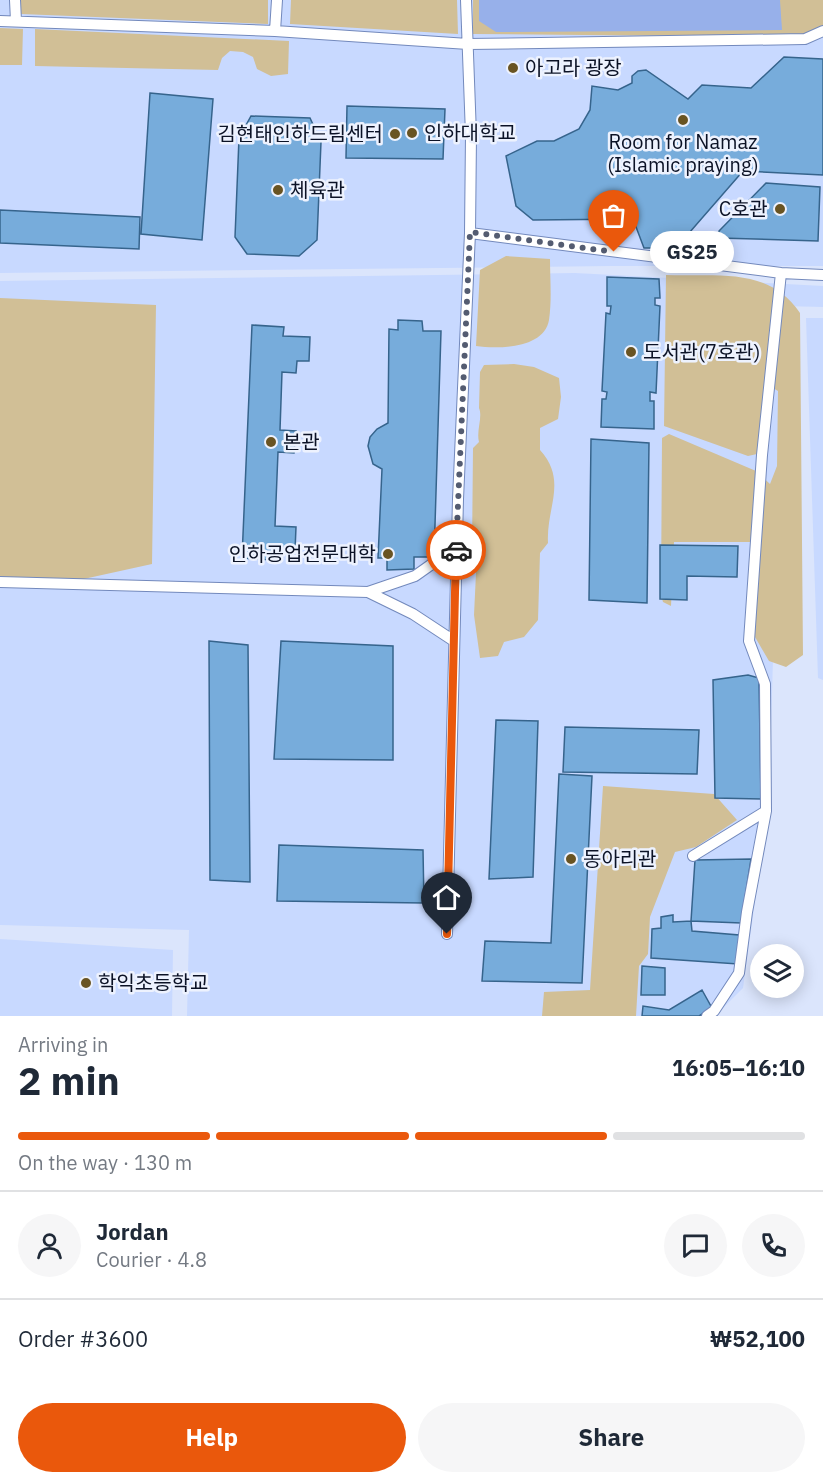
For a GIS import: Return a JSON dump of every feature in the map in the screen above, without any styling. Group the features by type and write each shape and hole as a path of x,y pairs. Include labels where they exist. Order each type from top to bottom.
{"lane":[{"path":"15,0 16,21"},
{"path":"275,32 276,0"},
{"path":"447,934 456,547 470,232 471,135 466,0"},
{"path":"0,21 275,32 468,44 823,39"},
{"path":"805,39 823,32"},
{"path":"470,232 781,273 823,275"},
{"path":"707,1016 714,1011 740,973 747,912 766,811 765,684 748,641 762,455 781,273"},
{"path":"0,582 368,592 415,576 456,547"},
{"path":"368,592 413,614 454,641"},
{"path":"693,856 766,811"}],"shaded area":[{"name":"인하대학교","path":"0,0 823,0 823,266 611,266 0,273"},
{"path":"21,0 268,0 268,24 21,14"},
{"path":"291,0 457,0 458,34 290,24"},
{"path":"473,0 823,0 823,27 802,37 473,34"},
{"path":"479,0 780,0 782,30 496,32 479,21"},
{"path":"0,28 23,29 22,65 0,65"},
{"path":"35,29 289,41 288,74 271,76 257,69 253,57 243,52 230,51 222,58 218,70 35,66"},
{"path":"506,256 550,259 549,320 539,337 530,342 507,347 476,346 480,270"},
{"name":"인하공업전문대학","path":"575,273 823,286 823,307 783,306 769,800 743,988 715,1016 187,1016 189,930 0,925 0,281"},
{"path":"666,275 740,277 757,281 787,298 800,313 803,655 786,667 769,661 755,637 756,542 674,542 671,606 663,602 661,595 662,438 669,434 756,471 770,484 777,466 778,391 768,385 757,454 748,456 664,426"},
{"path":"0,298 156,305 152,564 70,582 0,577"},
{"path":"806,318 823,318 823,680 818,678"},
{"path":"514,364 534,367 559,378 561,397 558,419 540,428 540,450 553,473 554,495 548,543 540,553 538,620 524,637 504,642 498,656 480,658 474,615 476,573 472,551 473,448 479,442 480,372 484,365"},
{"path":"603,786 714,794 737,820 696,847 675,852 650,917 648,954 639,966 636,1016 542,1016 544,992 590,990"},
{"name":"학익초등학교","path":"0,939 173,950 172,1016 0,1016"}],"building":[{"path":"784,57 823,59 823,175 743,171 676,248 644,248 633,219 533,220 516,206 506,156 537,141 554,141 579,129 590,110 592,86 618,90 632,83 632,76 638,71 646,70 688,99 702,85 751,88"},
{"path":"150,93 213,99 202,240 141,234"},
{"name":"김현태인하드림센터","path":"347,106 445,109 443,159 346,158"},
{"name":"체육관","path":"251,116 310,118 321,142 317,240 299,256 247,254 235,237 239,138"},
{"name":"C호관","path":"766,183 820,187 818,241 719,238 719,231"},
{"path":"0,210 140,217 139,249 0,243"},
{"name":"도서관(7호관)","path":"607,277 659,279 660,298 655,298 655,305 660,306 656,393 650,392 650,401 654,401 654,429 601,427 602,399 606,399 607,392 602,391 606,313 610,314 611,306 607,306"},
{"path":"398,320 422,321 423,331 441,331 434,557 414,557 414,569 387,570 387,558 378,558 382,469 373,464 368,446 370,437 377,429 388,423 389,329 398,330"},
{"name":"본관","path":"252,325 284,327 283,336 310,337 309,361 297,361 296,373 282,372 280,430 296,431 294,453 278,452 275,526 296,527 295,551 274,550 273,560 242,558"},
{"path":"591,439 649,443 647,603 589,600"},
{"path":"660,545 738,546 737,577 687,576 687,600 660,599"},
{"path":"209,641 248,645 250,882 210,880"},
{"path":"281,641 393,646 393,760 274,759"},
{"path":"748,675 759,678 761,799 715,798 713,680"},
{"path":"496,720 538,721 533,877 489,879"},
{"path":"565,727 699,730 697,774 563,772"},
{"name":"동아리관","path":"559,774 592,776 582,983 482,981 485,941 551,943"},
{"path":"279,845 423,850 424,903 277,901"},
{"path":"751,859 741,923 691,921 695,860"},
{"path":"673,915 673,922 691,921 692,931 739,935 738,964 651,958 652,929 661,928 661,917"},
{"path":"642,966 665,968 665,995 641,995"},
{"path":"702,990 712,1008 699,1016 642,1016 643,1006 669,1010"}],"way so far":[{"path":"456,550 470,232 614,252"}],"place":[{"name":"아고라 광장","path":"513,68"},
{"name":"Room for Namaz (Islamic praying)","path":"683,120"},
{"name":"인하대학교","path":"412,133"},
{"name":"김현태인하드림센터","path":"395,134"},
{"name":"체육관","path":"278,190"},
{"name":"C호관","path":"780,209"},
{"name":"GS25","path":"614,252"},
{"name":"도서관(7호관)","path":"631,352"},
{"name":"본관","path":"271,442"},
{"name":"인하공업전문대학","path":"388,554"},
{"name":"동아리관","path":"571,859"},
{"name":"학익초등학교","path":"86,983"}],"route":[{"path":"447,934 456,550"}]}
